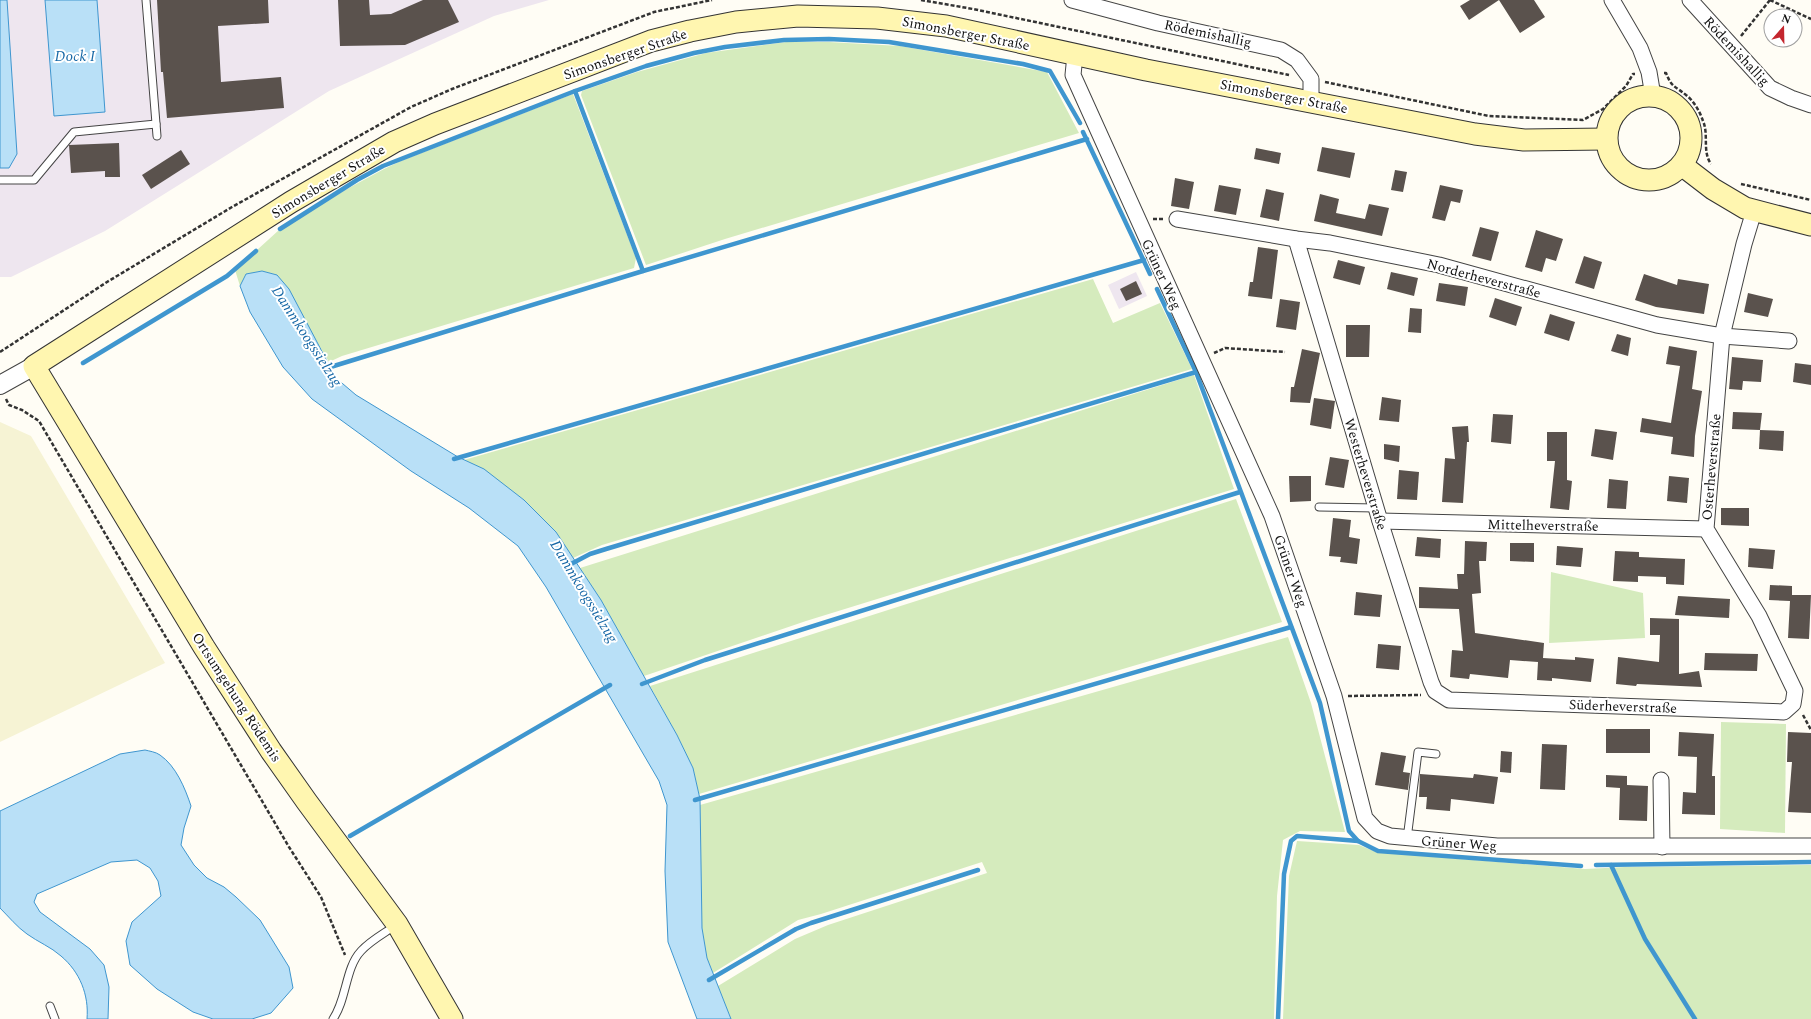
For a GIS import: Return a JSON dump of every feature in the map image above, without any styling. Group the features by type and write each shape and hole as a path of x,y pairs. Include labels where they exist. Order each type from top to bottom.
{"main road":[{"name":"Simonsberger Straße","path":"34,366 291,202 394,142 435,124 651,41 690,31 736,22 798,16 877,18 946,26 1075,55 1482,135 1524,140 1606,139"},
{"path":"1653,96 1668,100 1680,110 1689,123 1691,138 1689,154 1682,166 1668,176 1653,180 1637,179 1623,172 1613,160 1606,139 1613,116 1624,104 1637,97 1653,96"},
{"path":"1682,166 1713,189 1745,208 1811,225"},
{"name":"Ortsumgehung Rödemis","path":"34,366 204,647 307,802 397,924 452,1019"}],"street":[{"name":"Rödemishallig","path":"1072,0 1158,23 1282,50 1297,60 1310,79"},
{"path":"1612,0 1640,48 1649,72 1653,96"},
{"name":"Rödemishallig","path":"1690,0 1770,88 1811,105"},
{"name":"Grüner Weg","path":"1075,55 1073,75 1272,516 1334,696 1365,818 1377,831 1390,836 1407,839 1497,846 1811,846"},
{"path":"1310,79 1311,102"},
{"name":"Osterheverstraße","path":"1754,211 1744,244 1722,336 1706,529 1759,616 1794,691 1793,704"},
{"name":"Norderheverstraße","path":"1177,219 1296,240 1330,243 1439,266 1657,325 1722,336 1789,342"},
{"name":"Westerheverstraße","path":"1296,240 1378,514 1430,682 1435,691"},
{"name":"Simonsberger Straße","path":"1,390 34,366"},
{"name":"Mittelheverstraße","path":"1378,514 1706,529"},
{"name":"Süderheverstraße","path":"1435,691 1450,700 1784,712 1793,704"},
{"path":"1661,780 1662,847"}],"lane":[{"path":"146,0 157,136"},
{"path":"0,180 34,180 74,132 156,124"},
{"path":"1319,507 1378,514"},
{"path":"1407,839 1418,752 1436,754"},
{"path":"333,1019 340,1009 352,966 361,951 397,924"},
{"path":"50,1006 55,1019"}],"path":[{"path":"921,0 973,9 1489,116 1583,120 1602,109 1626,86 1632,74 1649,72 1666,73 1671,85 1687,96 1696,108 1704,123 1706,152 1710,163 1715,168"},
{"path":"1732,46 1770,0 1811,19"},
{"path":"1737,183 1811,200"},
{"path":"1137,219 1177,219"},
{"path":"1200,358 1225,348 1285,352"},
{"path":"1,390 9,404 39,421 289,847 321,897 344,954 352,966"},
{"path":"1334,696 1425,695 1435,691"}],"shaded area":[{"path":"0,0 549,0 494,16 329,91 105,231 11,277 0,277"},
{"path":"1136,272 1147,296 1119,309 1108,285"},
{"path":"0,422 31,436 165,663 0,742"}],"green space":[{"path":"786,42 829,42 900,46 1047,72 1079,133 725,239 646,265 581,95 582,91 637,72 706,53"},
{"path":"573,94 636,258 634,268 342,356 329,362 277,275 262,271 246,274 240,286 235,270 279,230 347,189 401,161"},
{"path":"1093,279 1113,323 1160,303 1192,369 602,545 573,558 556,532 524,500 484,470 464,460"},
{"path":"1194,375 1234,489 806,621 644,676 601,600 580,568"},
{"path":"1236,499 1282,622 699,794 693,768 650,686"},
{"path":"1551,572 1643,593 1645,638 1549,643"},
{"path":"1288,637 1311,703 1345,832 1300,831 1283,840 1277,896 1274,1019 731,1019 718,986 795,939 828,925 987,873 982,862 798,920 713,973 707,958 702,928 700,805"},
{"path":"1721,722 1786,724 1785,833 1720,829"},
{"path":"1297,841 1359,845 1376,852 1585,869 1625,867 1811,865 1811,1019 1283,1019 1289,876"}],"water":[{"path":"0,0 7,0 17,154 9,168 0,168"},
{"name":"Dock I","path":"45,0 97,0 105,112 54,116"},
{"name":"Dammkoogssielzug","path":"262,271 277,275 289,289 336,378 356,395 458,457 484,469 524,500 556,532 601,600 677,735 693,768 700,799 702,928 707,958 731,1019 697,1019 668,942 665,871 667,805 659,781 546,587 518,546 469,508 411,471 312,399 283,367 250,312 240,286 246,274"},
{"path":"145,750 157,753 171,765 186,792 191,806 184,828 181,845 194,865 207,878 224,887 236,897 260,920 289,967 293,988 271,1013 252,1019 213,1019 193,1012 157,989 130,965 126,941 132,922 161,896 158,881 150,868 137,860 111,862 37,894 34,902 40,912 90,949 104,965 109,987 108,1019 87,1019 85,993 82,984 68,962 49,947 23,931 0,908 0,811 120,754"}],"building":[{"path":"157,0 268,0 269,23 218,26 221,82 281,77 284,108 167,118 163,72 161,72"},
{"path":"338,0 369,0 370,15 391,14 423,0 448,0 459,22 405,45 340,46"},
{"path":"1470,0 1499,0 1469,20 1460,6"},
{"path":"1499,0 1534,0 1545,17 1520,33"},
{"path":"119,143 120,177 105,177 105,171 71,173 69,145"},
{"path":"1322,147 1355,153 1350,178 1317,171"},
{"path":"1256,148 1281,153 1279,164 1254,159"},
{"path":"181,150 190,164 151,189 142,175"},
{"path":"1395,170 1407,172 1403,192 1391,190"},
{"path":"1175,178 1194,182 1189,209 1171,206"},
{"path":"1219,185 1241,189 1236,215 1214,211"},
{"path":"1440,185 1463,190 1460,203 1451,201 1445,221 1432,218"},
{"path":"1266,189 1284,193 1279,221 1260,217"},
{"path":"1320,194 1339,199 1336,213 1365,219 1369,204 1389,208 1382,236 1314,221"},
{"path":"1480,227 1499,232 1491,261 1472,256"},
{"path":"1536,230 1563,239 1556,261 1546,258 1542,272 1525,267"},
{"path":"1258,247 1278,250 1272,299 1248,296 1250,282 1253,282"},
{"path":"1584,256 1602,262 1594,289 1575,283"},
{"path":"1338,260 1365,267 1360,285 1333,278"},
{"path":"1391,272 1418,278 1414,296 1387,289"},
{"path":"1644,274 1677,285 1678,279 1709,284 1704,314 1656,307 1635,300"},
{"path":"1136,281 1142,294 1126,301 1120,289"},
{"path":"1439,283 1468,287 1465,306 1436,301"},
{"path":"1748,293 1773,299 1768,317 1744,312"},
{"path":"1495,298 1522,307 1516,326 1489,317"},
{"path":"1280,299 1300,302 1296,330 1276,327"},
{"path":"1410,308 1422,309 1421,333 1408,332"},
{"path":"1550,314 1575,322 1569,341 1544,333"},
{"path":"1346,325 1370,325 1369,357 1346,357"},
{"path":"1617,334 1631,338 1628,356 1611,351"},
{"path":"1669,346 1697,351 1692,389 1702,391 1695,436 1694,457 1671,454 1673,437 1640,432 1642,418 1671,423 1680,366 1666,364"},
{"path":"1302,349 1320,353 1310,403 1290,402 1291,387 1294,387"},
{"path":"1732,357 1763,360 1761,382 1743,381 1742,390 1729,389"},
{"path":"1795,363 1811,365 1811,385 1793,382"},
{"path":"1382,397 1401,400 1399,422 1379,420"},
{"path":"1314,398 1335,401 1331,429 1310,425"},
{"path":"1733,412 1762,413 1760,430 1732,429"},
{"path":"1493,414 1513,415 1511,444 1491,442"},
{"path":"1468,426 1469,442 1467,442 1463,503 1442,502 1445,458 1455,459 1452,427"},
{"path":"1595,429 1617,432 1613,460 1591,456"},
{"path":"1760,430 1784,431 1783,451 1759,449"},
{"path":"1547,432 1567,432 1567,480 1572,481 1569,510 1550,508 1555,461 1547,461"},
{"path":"1384,444 1400,446 1399,462 1384,459"},
{"path":"1330,457 1349,460 1344,488 1325,485"},
{"path":"1399,470 1419,472 1417,500 1397,499"},
{"path":"1289,476 1311,476 1311,501 1290,502"},
{"path":"1669,476 1689,478 1687,503 1667,501"},
{"path":"1609,479 1628,481 1626,509 1607,508"},
{"path":"1721,508 1749,508 1749,526 1721,525"},
{"path":"1333,518 1351,520 1349,537 1360,539 1357,564 1340,562 1341,557 1329,556"},
{"path":"1417,537 1441,539 1440,558 1415,556"},
{"path":"1465,541 1487,542 1486,561 1479,561 1481,593 1472,594 1475,633 1544,643 1543,658 1575,660 1575,657 1594,659 1591,682 1552,678 1552,681 1537,680 1538,662 1510,660 1508,678 1470,674 1469,679 1450,677 1452,650 1463,651 1459,609 1419,608 1419,587 1458,589 1457,574 1464,574"},
{"path":"1510,543 1534,543 1534,562 1510,561"},
{"path":"1557,546 1583,548 1581,567 1556,565"},
{"path":"1749,548 1775,550 1773,569 1748,567"},
{"path":"1615,551 1639,552 1639,557 1685,559 1684,585 1666,584 1666,577 1638,576 1638,582 1613,581"},
{"path":"1770,585 1792,586 1792,595 1811,595 1809,639 1788,638 1790,601 1769,600"},
{"path":"1356,592 1382,595 1380,617 1354,615"},
{"path":"1678,596 1730,599 1729,618 1675,615"},
{"path":"1650,618 1679,619 1679,674 1699,671 1702,687 1637,684 1636,686 1616,684 1618,657 1659,662 1660,635 1650,635"},
{"path":"1378,644 1401,646 1399,670 1376,668"},
{"path":"1705,653 1758,654 1757,671 1704,670"},
{"path":"1606,729 1650,729 1650,753 1606,753"},
{"path":"1679,732 1714,734 1712,776 1715,776 1715,815 1682,814 1683,792 1696,793 1697,757 1678,756"},
{"path":"1788,732 1811,733 1811,813 1788,812 1792,762 1787,762"},
{"path":"1542,744 1567,745 1565,790 1540,789"},
{"path":"1501,751 1512,752 1511,773 1500,772"},
{"path":"1381,752 1406,756 1403,772 1410,773 1408,790 1375,785"},
{"path":"1420,774 1473,778 1474,774 1498,777 1494,804 1451,799 1450,811 1426,809 1427,797 1419,797"},
{"path":"1606,775 1627,776 1627,785 1648,786 1647,821 1619,820 1620,788 1606,787"}],"waterway":[{"path":"280,229 357,180 383,166 575,91 646,66 694,53 725,47 784,40 829,39 889,42 1023,64 1050,71 1080,123"},
{"path":"575,91 643,271"},
{"path":"1083,132 1150,274"},
{"name":"Dammkoogssielzug","path":"324,369 643,271 1087,139"},
{"path":"83,363 227,276 256,251"},
{"path":"454,459 1144,260"},
{"path":"1157,289 1196,372 1320,703 1349,831 1358,841 1378,851 1581,866"},
{"name":"Dammkoogssielzug","path":"571,564 590,554 606,549 1196,372"},
{"path":"642,684 705,660 1240,492"},
{"path":"695,800 1291,627"},
{"path":"350,836 610,685"},
{"path":"1278,1019 1284,874 1291,841 1297,836 1358,841"},
{"path":"1596,865 1811,862"},
{"path":"1611,865 1645,939 1695,1019"},
{"path":"709,980 796,929 978,870"}]}
